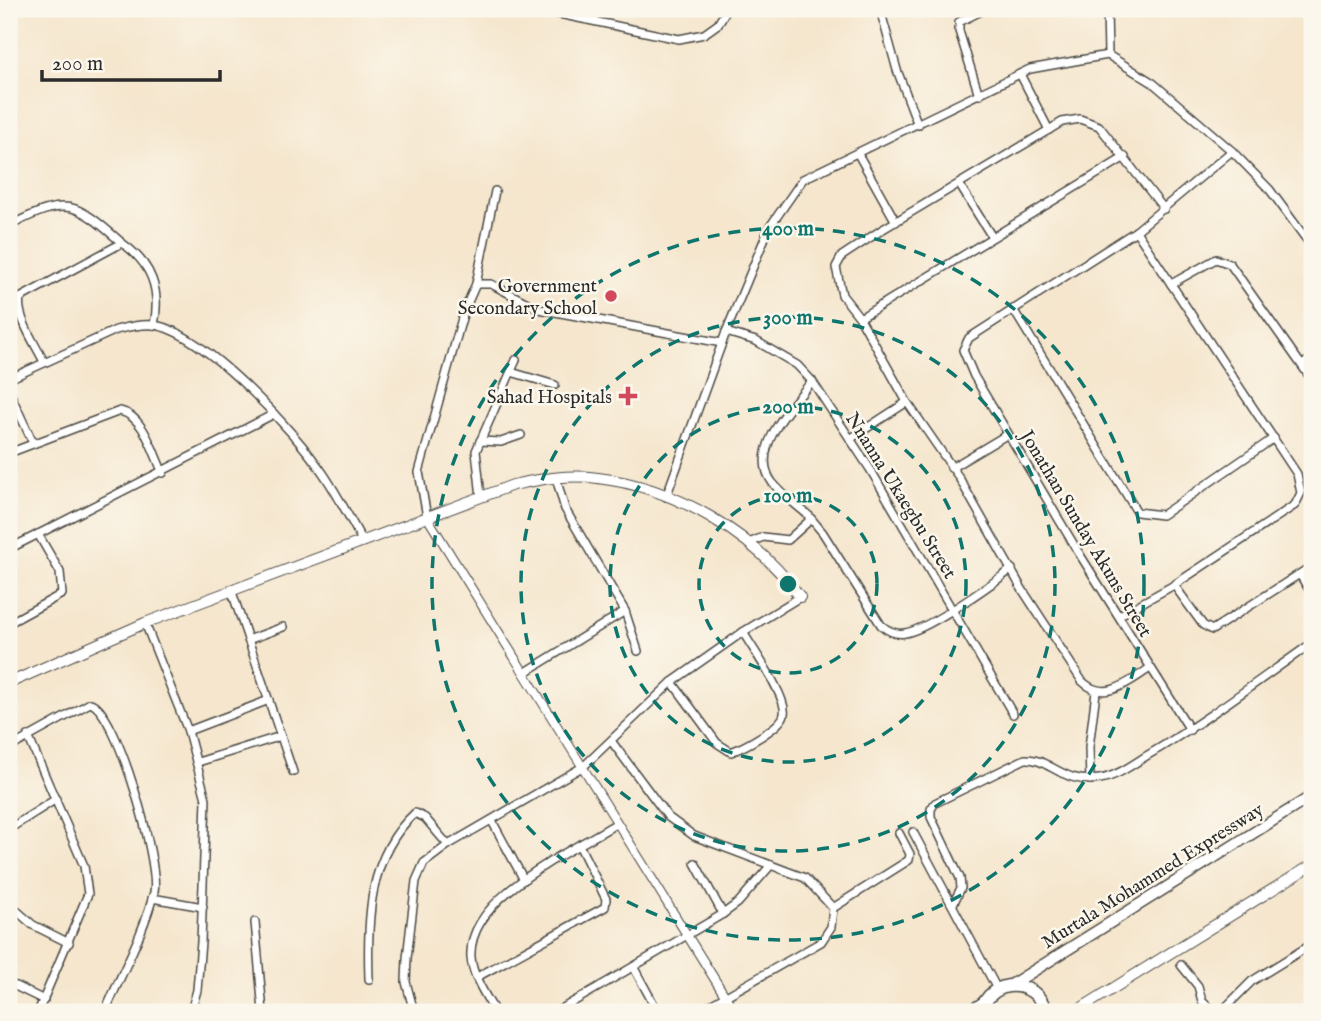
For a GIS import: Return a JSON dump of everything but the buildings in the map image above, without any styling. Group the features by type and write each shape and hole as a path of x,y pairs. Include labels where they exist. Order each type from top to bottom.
{"highway":[{"path":"982,1008 998,989 1011,985 1022,986 1036,994 1046,1012"}],"main road":[{"path":"9,683 145,623 427,517 513,485 556,478 596,478 666,497 707,516 749,543 786,578 800,597"},
{"name":"Murtala Mohammed Expressway","path":"1011,985 1312,796"},
{"path":"1075,1012 1312,865"},
{"path":"969,1012 982,1008"}],"street":[{"path":"535,9 679,39 704,34 718,24 727,9"},
{"path":"880,9 897,70 918,125"},
{"path":"979,95 959,31 959,22 985,9"},
{"path":"1107,9 1108,55"},
{"path":"666,497 726,332 769,228 803,178 858,154 1020,74 1050,63 1108,55 1153,83 1232,151 1270,190 1312,247"},
{"path":"1020,74 1049,130"},
{"path":"1150,668 1115,689 1096,692 1082,681 951,468 906,402 860,318 842,295 836,267 842,256 1062,122 1080,119 1099,127 1125,156 1164,209"},
{"path":"1232,151 1136,231 1013,309 1137,512 1162,515 1274,438"},
{"path":"858,154 896,222"},
{"path":"860,318 1125,156"},
{"path":"959,184 992,237"},
{"path":"495,191 477,284 471,289 464,311 419,472 427,517 526,672 735,1012"},
{"path":"9,226 54,206 71,206 83,210 144,262 155,282 158,305 154,325"},
{"path":"1120,615 1174,585 1300,499 1297,474 1136,231"},
{"path":"9,302 122,243"},
{"path":"1171,284 1216,259 1230,264 1312,380"},
{"path":"477,284 491,284 539,309 722,343"},
{"path":"20,298 20,307 44,362"},
{"name":"Jonathan Sunday Akuns Street","path":"1013,309 969,338 963,350 1008,434 1190,730"},
{"path":"9,379 116,330 154,325 193,341 274,414 324,474 363,542"},
{"name":"Nnanna Ukaegbu Street","path":"726,332 764,346 797,365 812,381 954,608 1013,714"},
{"path":"1302,365 1312,358"},
{"path":"481,497 476,452 516,360"},
{"path":"511,372 555,385"},
{"path":"812,381 777,425 767,455 767,472 772,481 823,533 881,625 889,632 908,633 954,608 1012,569"},
{"path":"9,391 33,443"},
{"path":"850,439 906,402"},
{"path":"9,453 109,413 128,412 140,424 163,472"},
{"path":"9,549 274,414"},
{"path":"951,468 1008,434"},
{"path":"480,441 501,442 521,435"},
{"path":"556,478 565,509 625,611 638,651"},
{"path":"749,543 763,537 788,540 805,526 809,516"},
{"path":"9,623 62,594 60,572 38,534"},
{"path":"1174,585 1203,625 1212,630 1312,566"},
{"path":"1300,575 1312,594"},
{"path":"232,592 293,772"},
{"path":"414,1012 406,982 416,881 424,863 448,845 584,766 612,743 673,682 743,632 800,597"},
{"path":"526,672 625,611"},
{"path":"145,623 198,762 207,817 197,990 191,1012"},
{"path":"248,640 283,627"},
{"path":"673,682 717,743 732,752 781,721 785,711 780,696 743,632"},
{"path":"953,904 961,888 960,878 931,817 931,809 935,803 1025,759 1032,758 1064,776 1090,780 1117,773 1190,730 1312,643"},
{"path":"1090,780 1089,747 1096,692"},
{"path":"188,731 269,700"},
{"path":"9,748 83,705 95,705 102,712 116,739 150,841 154,866 152,898 105,1012"},
{"path":"28,736 88,881 88,894 38,1012"},
{"path":"198,762 281,736"},
{"path":"612,743 668,817 694,836 805,878 833,908 831,927 821,942 698,1012"},
{"path":"9,829 56,799"},
{"path":"369,979 371,895 375,875 390,847 413,815 419,813 448,845"},
{"path":"492,821 524,880"},
{"path":"495,1012 471,961 471,948 481,920 510,890 524,880 617,823"},
{"path":"913,832 998,989"},
{"path":"833,908 909,860 910,854 899,833"},
{"path":"477,976 605,907 606,899 580,847"},
{"path":"695,863 723,914"},
{"path":"556,1012 723,914 738,903 771,865"},
{"path":"152,898 203,907"},
{"path":"9,904 33,925 69,943"},
{"path":"255,922 263,1012"},
{"path":"1221,1012 1252,981 1312,944"},
{"path":"1181,965 1198,986 1202,1001 1213,1012"},
{"path":"634,968 659,1012"},
{"path":"9,983 44,1000"}],"place":[{"name":"Government Secondary School","path":"611,296"},
{"name":"Sahad Hospitals","path":"628,396"}]}
